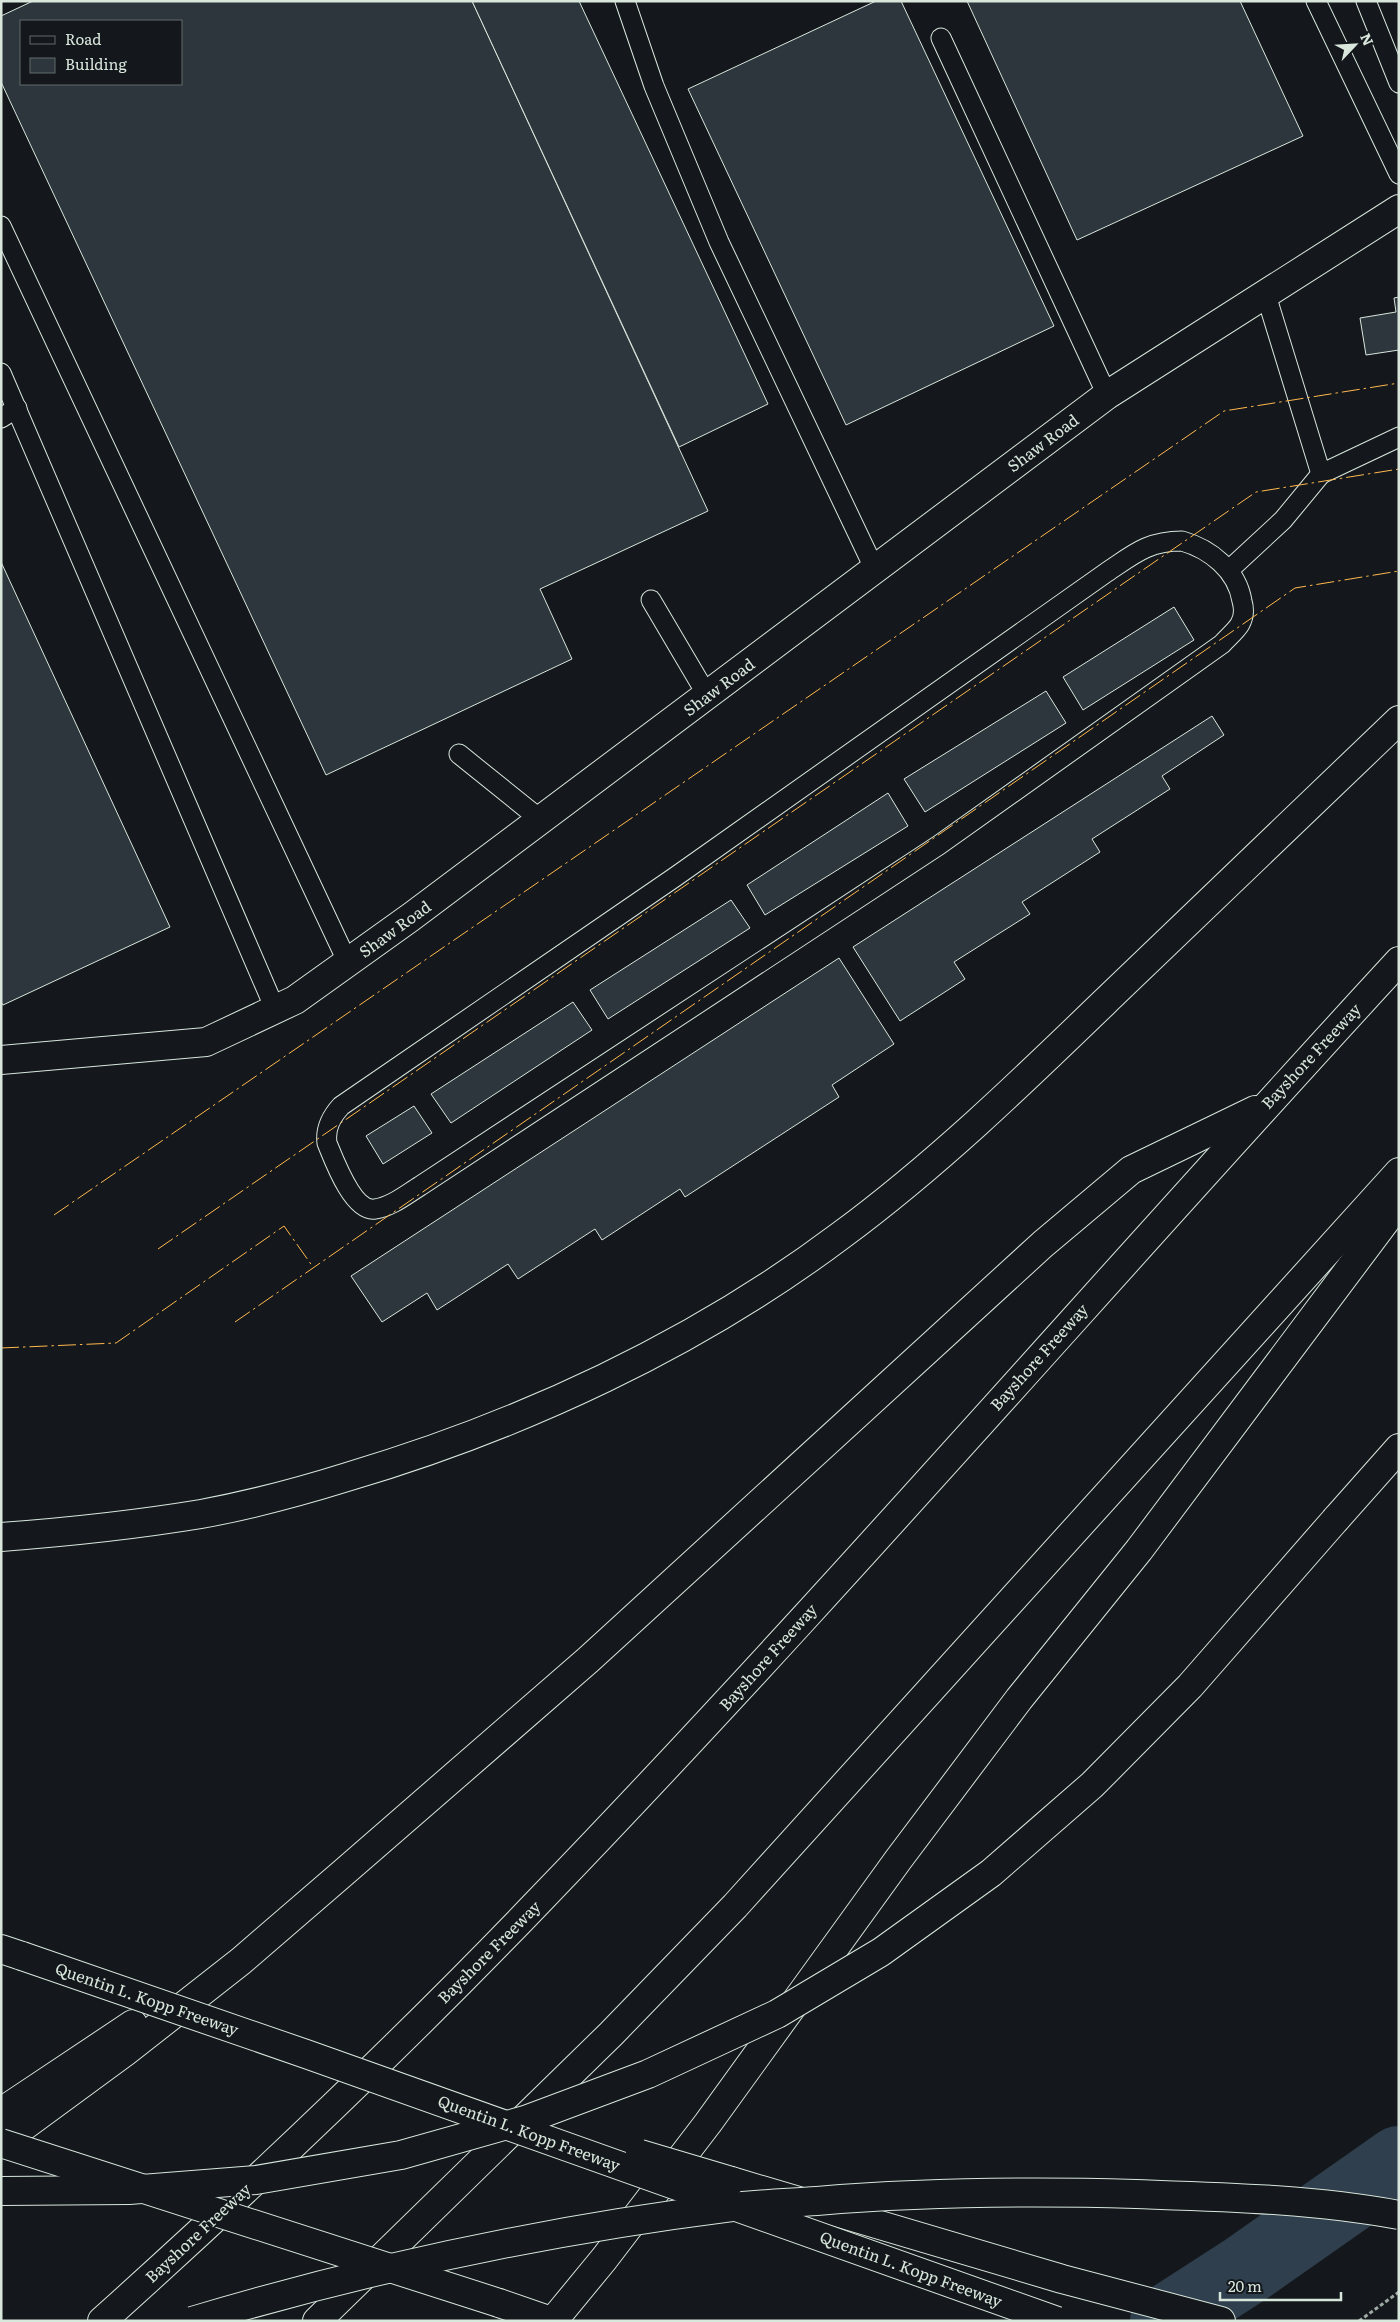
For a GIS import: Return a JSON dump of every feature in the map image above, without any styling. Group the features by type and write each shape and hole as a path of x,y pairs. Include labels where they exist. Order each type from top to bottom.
{"main road":[{"name":"Shaw Road","path":"1,1060 206,1042 295,1000 541,820 1107,395 1399,209"},
{"path":"1,1537 90,1530 194,1515 311,1488 403,1460 499,1425 601,1379 690,1332 764,1288 837,1238 912,1181 1005,1098 1399,720"},
{"name":"Bayshore Freeway","path":"102,2321 281,2156 535,1906 722,1709 1266,1105 1399,961"},
{"path":"1,2143 126,2052 240,1961 343,1873 588,1660 1043,1244 1131,1170 1266,1105"},
{"path":"317,2321 611,2034 742,1899 1399,1172"},
{"path":"1,2143 552,2321 604,2260 708,2123 1013,1706 1139,1550 1399,1203"},
{"path":"1,2191 129,2190 256,2180 401,2155 525,2120 648,2074 777,2014 881,1952 991,1873 1092,1786 1190,1686 1399,1448"},
{"path":"1,2112 222,1964 274,1927 343,1873"},
{"name":"Quentin L. Kopp Freeway","path":"12,1952 306,2054 1057,2321"},
{"path":"306,2054 1062,2279 1221,2321"},
{"path":"192,2321 273,2297 432,2257 584,2228 734,2207 851,2198 970,2193 1075,2192 1280,2201 1375,2210 1399,2215"},
{"path":"499,2303 525,2321"}],"lane":[{"path":"625,1 654,86 719,242 875,570"},
{"path":"1316,1 1399,174"},
{"path":"1366,1 1399,83"},
{"path":"941,38 1107,395"},
{"path":"1,226 348,962"},
{"path":"1266,295 1321,474"},
{"path":"1,373 275,1010"},
{"path":"1,418 17,408"},
{"path":"1229,570 1283,520 1321,474 1399,437"},
{"path":"1182,541 1196,545 1211,554 1229,570 1241,593 1244,610 1240,623 1222,644 939,845 420,1186 384,1207 374,1210 365,1208 354,1198 327,1143 326,1133 329,1124 333,1114 341,1106 675,877 1107,572 1147,546 1158,542 1182,541"},
{"path":"651,600 707,695"},
{"path":"459,754 541,820"}],"path":[{"path":"1359,2321 1399,2292"}],"building":[{"path":"33,1 472,1 708,511 540,589 572,659 326,775 1,82 1,16"},
{"path":"472,1 579,1 768,404 679,447"},
{"path":"876,1 901,1 1054,326 846,425 688,89"},
{"path":"967,1 1240,1 1303,136 1077,240"},
{"path":"1399,297 1399,350 1366,355 1360,318 1396,312 1394,298"},
{"path":"1,562 170,927 3,1005 1,1002"},
{"path":"1174,607 1194,640 1083,710 1063,677"},
{"path":"1046,691 1066,723 925,812 904,779"},
{"path":"1212,716 1224,735 1162,776 1170,789 1092,839 1100,852 1022,902 1030,914 954,962 965,979 900,1021 853,947"},
{"path":"888,793 908,826 765,915 747,885"},
{"path":"731,900 750,928 608,1019 590,990"},
{"path":"839,958 894,1044 832,1085 839,1097 685,1197 680,1189 602,1240 595,1229 518,1279 508,1264 437,1310 427,1293 382,1322 351,1276"},
{"path":"573,1002 592,1030 451,1123 431,1094"},
{"path":"414,1106 432,1133 383,1164 366,1136"}],"waterway":[{"path":"1166,2321 1245,2270 1399,2162"}],"power":[{"path":"54,1215 1224,411 1399,383"},
{"path":"158,1249 1256,492 1399,469"},
{"path":"235,1322 1295,588 1399,571"},
{"path":"1,1348 116,1343 284,1226 313,1267"}]}
